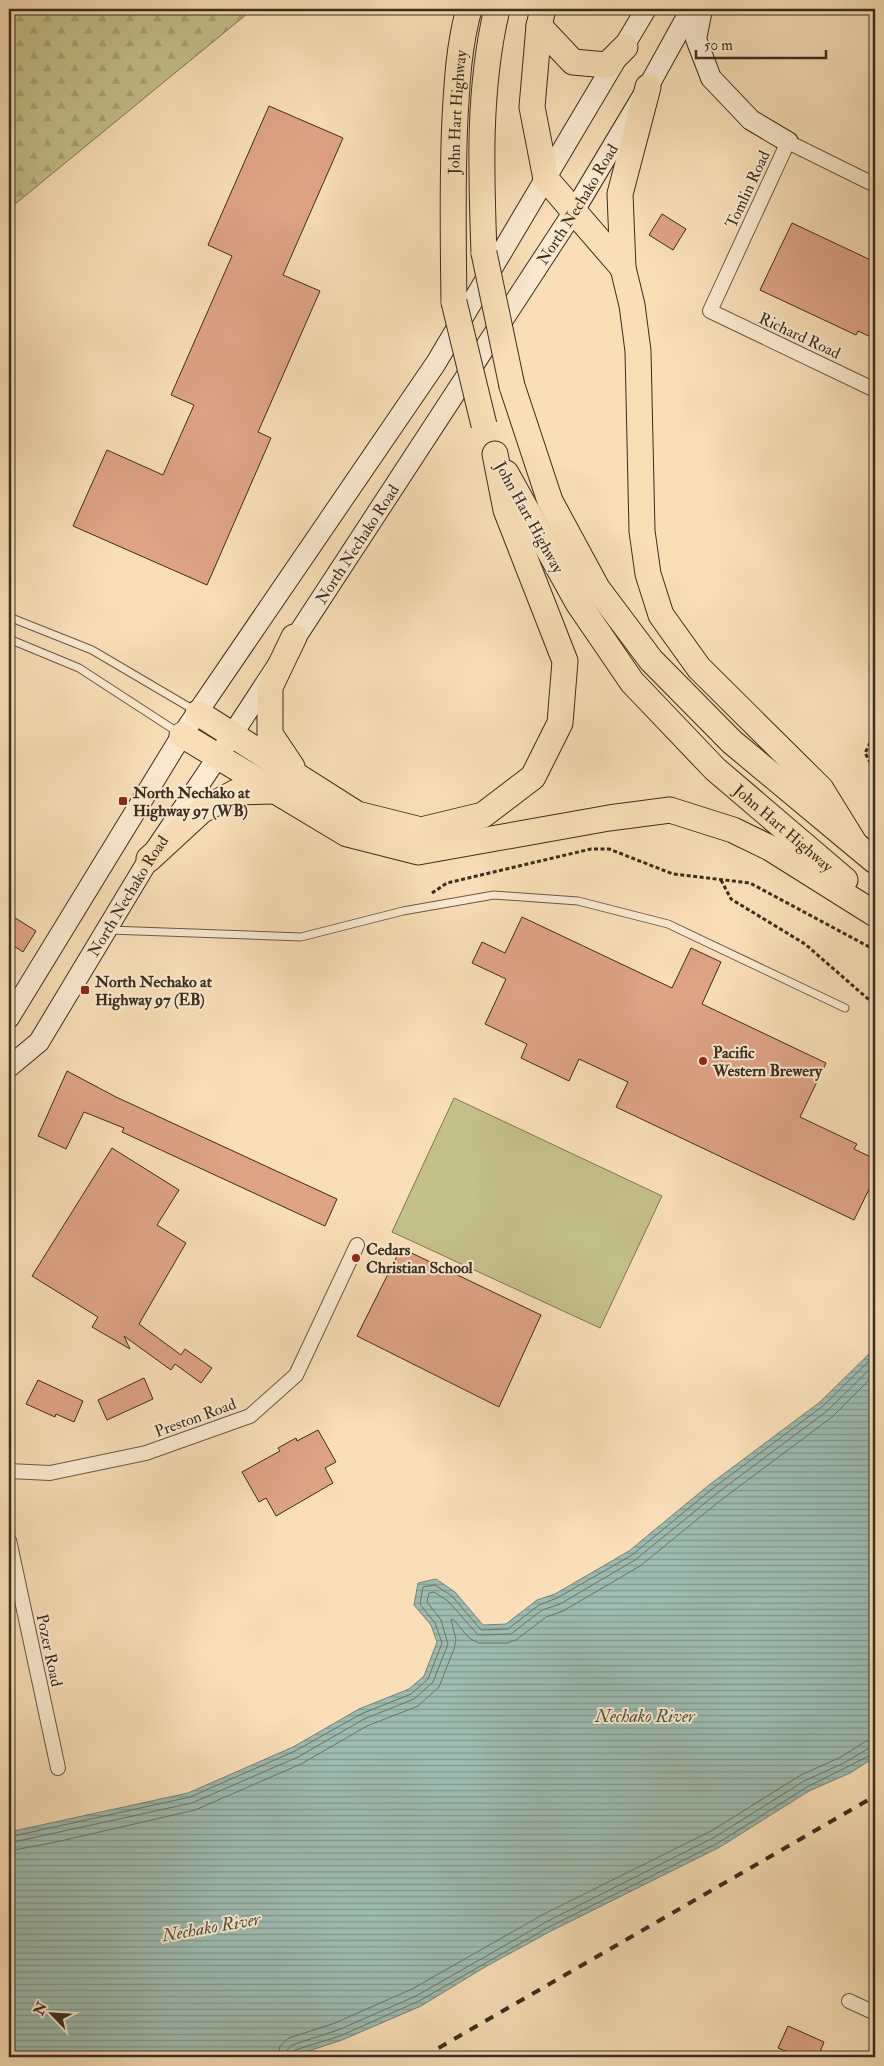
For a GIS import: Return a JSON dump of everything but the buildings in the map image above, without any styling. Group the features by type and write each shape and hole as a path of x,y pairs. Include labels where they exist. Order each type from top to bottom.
{"highway":[{"name":"John Hart Highway","path":"469,9 460,40 453,156 454,302 484,425 495,454 578,603 632,682 715,769 875,906"},
{"name":"John Hart Highway","path":"497,9 489,42 482,117 484,252 512,386 550,501 597,588 651,660 732,742 875,861"},
{"path":"541,17 573,62 607,65 625,47"},
{"path":"541,17 532,107 546,179 623,268"},
{"path":"648,86 620,194 623,268 632,305 638,351 642,531 648,574 661,615 699,668 821,789 855,844"},
{"path":"198,713 296,773 357,814 421,830 482,815 533,777 560,723 565,661 506,510 495,454"},
{"path":"294,638 270,687 270,734 296,773"},
{"path":"182,735 217,758 278,791 347,834 418,852 609,818 670,810 733,830 770,848 875,914"},
{"path":"149,859 201,811 236,792 278,791"}],"main road":[{"name":"North Nechako Road","path":"9,1018 182,735 436,363 646,9"},
{"name":"North Nechako Road","path":"9,1067 39,1042 149,859 574,211 691,9"},
{"path":"702,9 696,39 712,78 751,120 788,142"}],"street":[{"name":"Tomlin Road","path":"710,311 788,142 875,185"},
{"name":"Richard Road","path":"710,311 875,390"},
{"name":"Preston Road","path":"9,1472 50,1473 146,1454 250,1416 296,1375 358,1245"},
{"name":"Pozer Road","path":"9,1540 58,1768"},
{"path":"849,2001 875,2013"}],"lane":[{"path":"9,616 92,650 198,713"},
{"path":"9,639 79,668 182,735"},
{"path":"106,930 301,937 403,912 494,895 578,901 668,924 844,1008"}],"path":[{"path":"875,738 870,743 865,754 875,771"},
{"path":"403,912 447,883 591,849 609,849 672,874 750,883 875,950"},
{"path":"721,880 731,900 805,944 875,1005"}],"green space":[{"path":"9,9 253,9 9,209"},
{"path":"454,1098 662,1196 600,1328 392,1232"}],"water":[{"name":"Nechako River","path":"875,1348 875,1757 850,1773 809,1791 720,1847 551,1931 485,1967 421,2006 342,2040 290,2057 9,2057 9,1832 188,1793 293,1747 359,1709 409,1689 424,1676 437,1642 431,1625 414,1605 418,1583 436,1579 455,1592 483,1625 506,1624 537,1600 555,1594 629,1551 709,1485 820,1402"}],"railway":[{"path":"423,2057 875,1796"}],"place":[{"name":"North Nechako at Highway 97 (WB)","path":"123,801"},
{"name":"North Nechako at Highway 97 (EB)","path":"85,990"},
{"name":"Pacific Western Brewery","path":"703,1061"},
{"name":"Cedars Christian School","path":"356,1258"}]}
